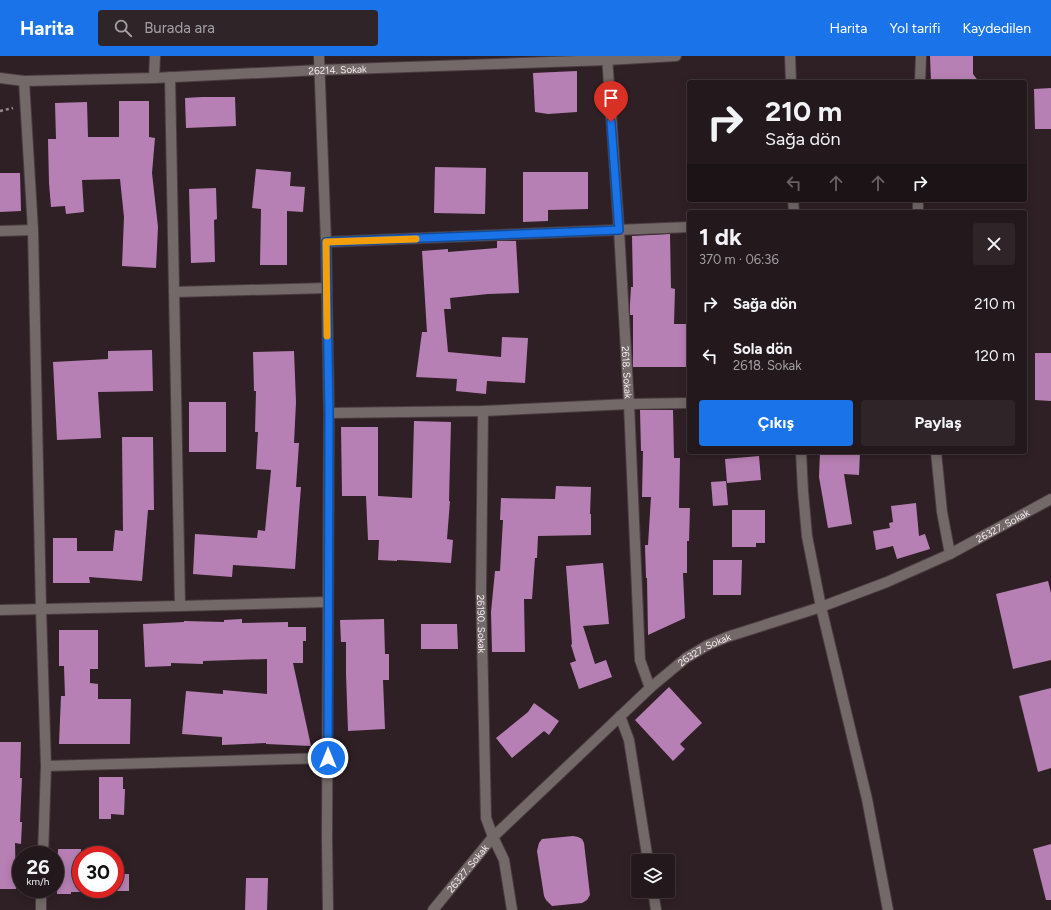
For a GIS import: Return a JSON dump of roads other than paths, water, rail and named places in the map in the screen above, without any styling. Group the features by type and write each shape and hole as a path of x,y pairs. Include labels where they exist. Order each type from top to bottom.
{"street":[{"path":"154,78 155,56"},
{"path":"319,56 326,242 329,413 328,910"},
{"name":"26214. Sokak","path":"0,78 24,81 154,78 320,70 453,61 676,56"},
{"path":"790,56 791,80"},
{"path":"920,80 921,56"},
{"name":"2618. Sokak","path":"607,58 629,404 640,660 650,688"},
{"path":"170,77 180,606"},
{"path":"24,81 33,230 46,766 43,846"},
{"path":"326,242 687,227"},
{"path":"0,230 33,230"},
{"path":"174,292 327,288"},
{"path":"329,413 482,410 687,403"},
{"name":"26190. Sokak","path":"482,410 480,591 486,818 504,860 512,910"},
{"path":"801,454 807,536 821,607 867,799 888,910"},
{"path":"936,454 942,512 950,554"},
{"name":"26327. Sokak","path":"433,910 493,836 650,688 686,658 708,645 821,607 887,582 950,554 1051,499"},
{"path":"0,610 328,602"},
{"path":"620,716 629,740 647,854"},
{"path":"46,766 328,758"},
{"path":"41,910 42,898"},
{"path":"654,898 656,910"}]}
